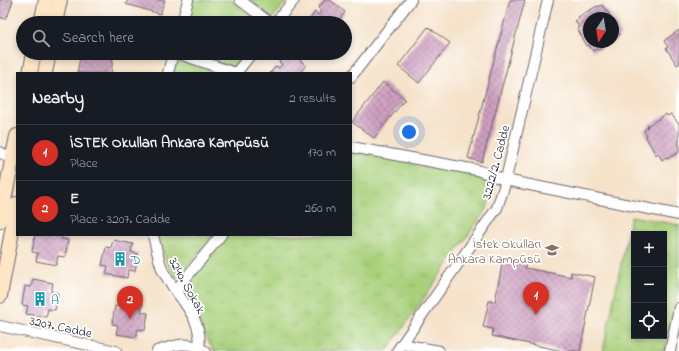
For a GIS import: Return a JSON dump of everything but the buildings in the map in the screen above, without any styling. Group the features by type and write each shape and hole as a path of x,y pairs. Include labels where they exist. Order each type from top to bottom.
{"street":[{"path":"43,16 46,0"},
{"path":"57,16 60,0"},
{"path":"184,16 188,0"},
{"path":"240,0 261,16"},
{"path":"281,16 294,0"},
{"path":"352,76 412,0"},
{"name":"3222/2. Cadde","path":"400,347 494,214 505,180 548,0"},
{"path":"30,72 33,60"},
{"path":"45,72 48,60"},
{"path":"168,72 171,60"},
{"path":"197,60 233,72"},
{"path":"237,72 246,60"},
{"path":"0,221 14,162 16,145"},
{"path":"352,147 477,170 505,180 679,215"},
{"path":"0,152 14,162"},
{"path":"0,296 16,209"},
{"name":"3240. Sokak","path":"153,236 163,270 190,312 197,328 202,349"},
{"path":"176,290 220,236"},
{"path":"670,351 679,308"},
{"name":"3207. Cadde","path":"0,326 114,351"},
{"path":"157,351 180,344 202,349"},
{"path":"400,347 439,351"}],"green space":[{"path":"192,0 231,0 251,16 188,16"},
{"path":"243,0 288,0 274,16 265,16"},
{"path":"177,60 180,60 221,72 174,72"},
{"path":"210,60 239,60 232,67"},
{"path":"352,150 482,174 491,186 491,193 487,208 387,351 214,351 205,336 187,291 187,284 228,236 352,236"},
{"path":"631,216 679,225 679,286 665,351 603,351"},
{"path":"158,236 213,236 176,278 167,264"}],"place":[{"name":"İstek Okulları Ankara Kampüsü","path":"552,250"},
{"name":"D","path":"120,259"},
{"name":"A","path":"40,299"},
{"name":"İSTEK Okulları Ankara Kampüsü","path":"536,315"},
{"name":"E","path":"130,319"}]}
